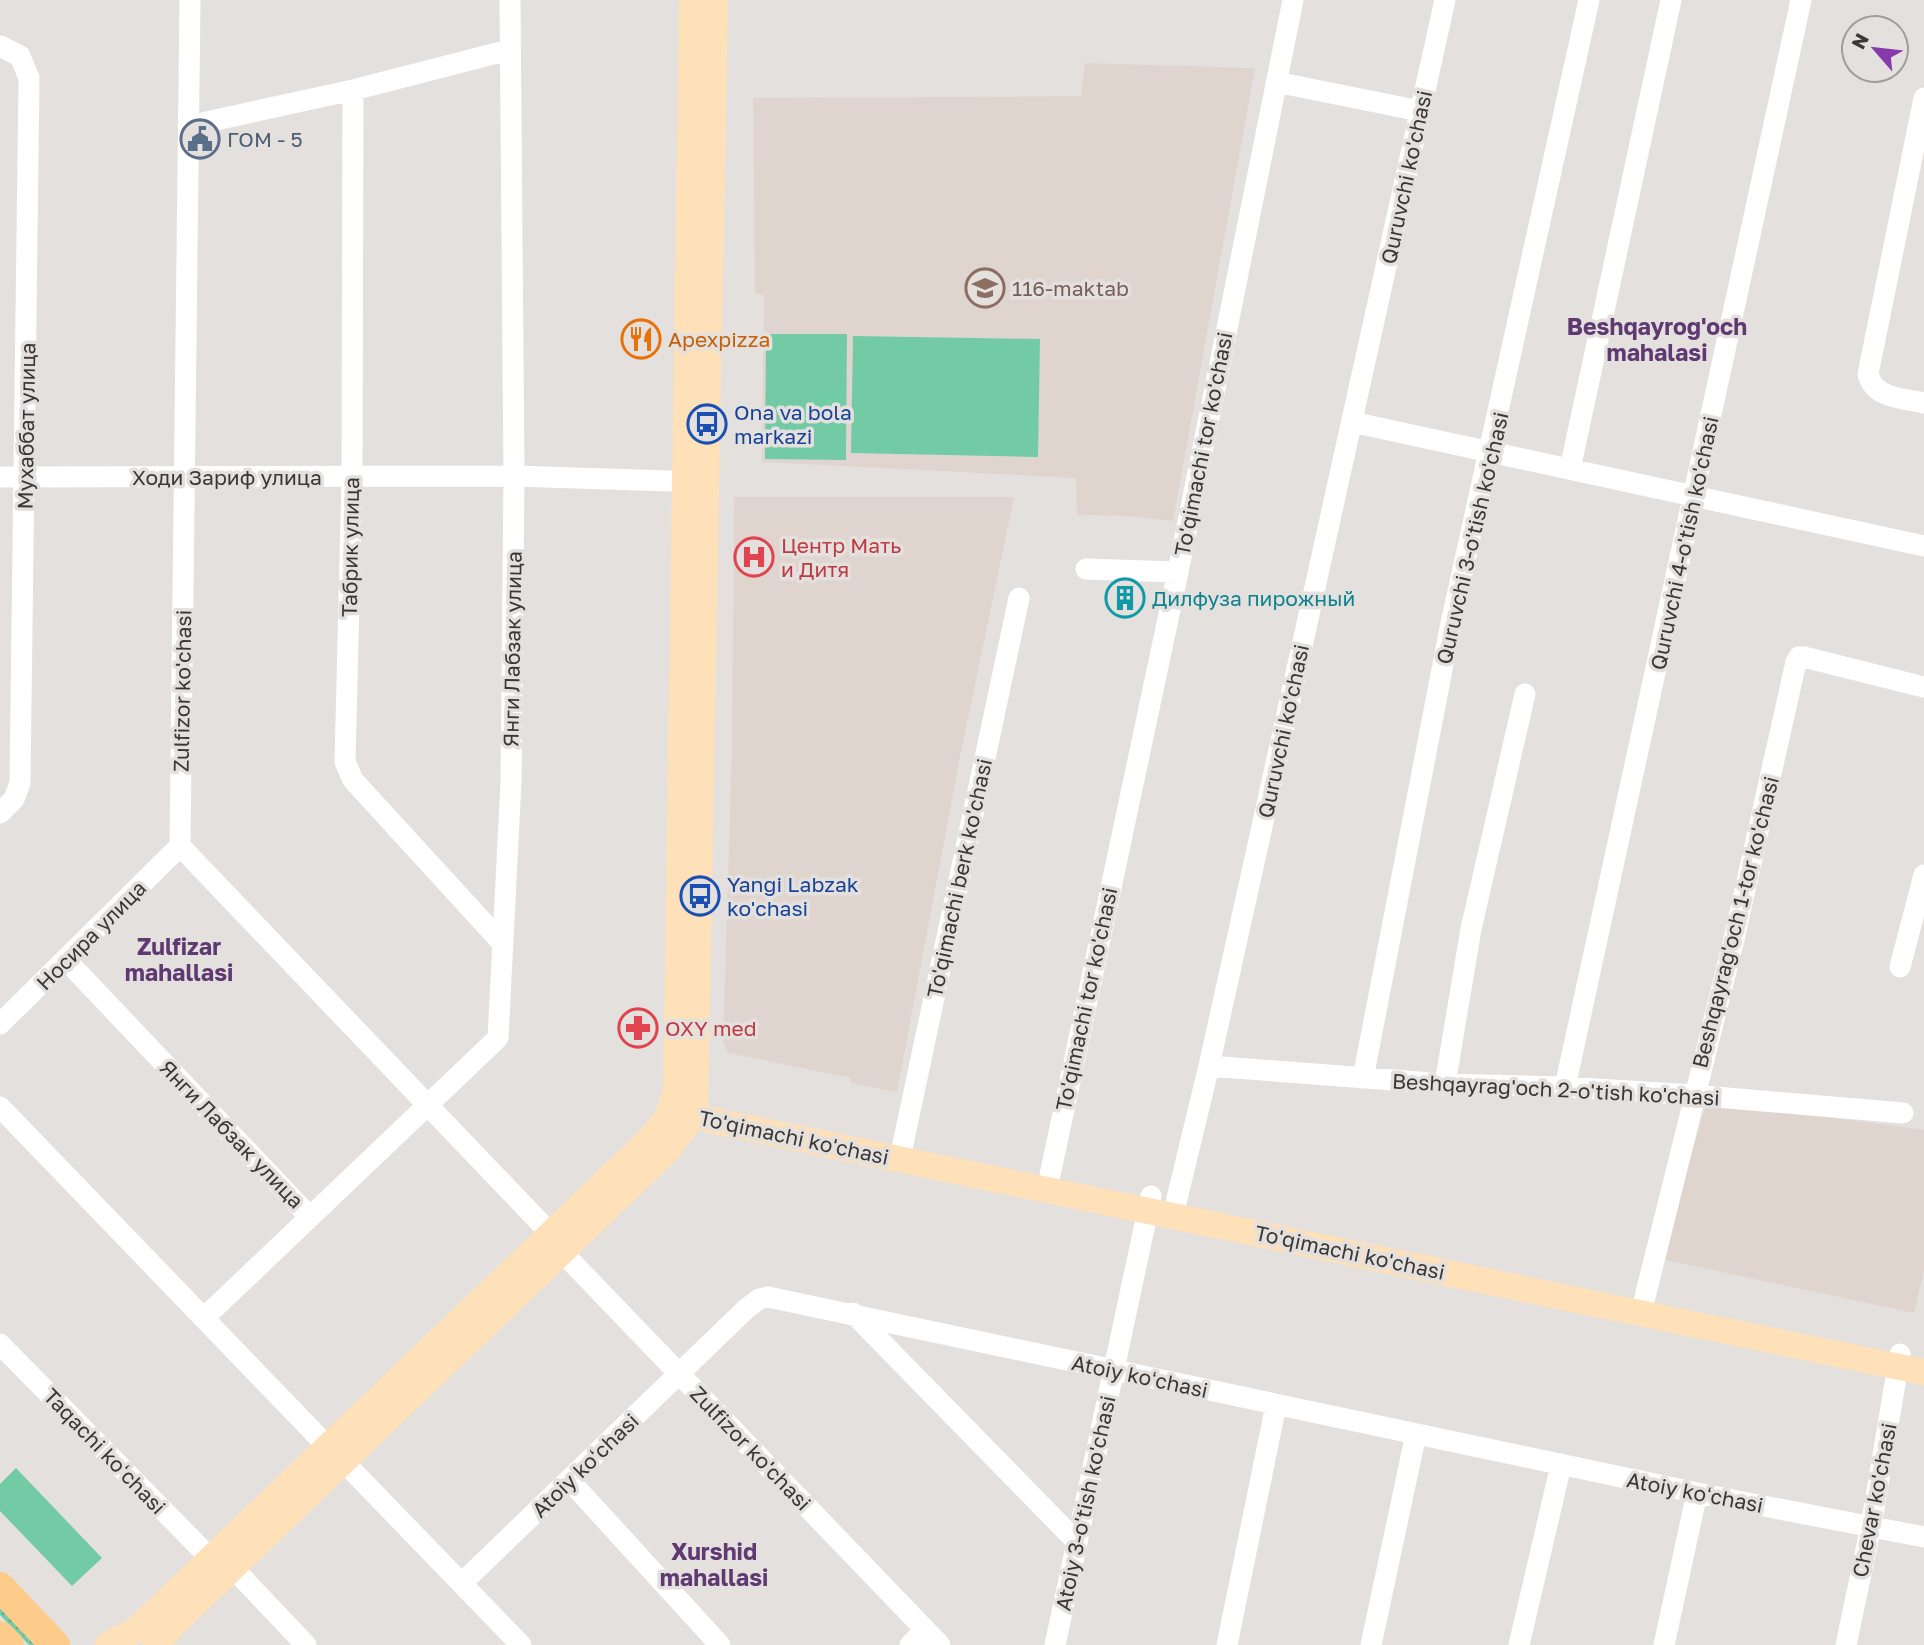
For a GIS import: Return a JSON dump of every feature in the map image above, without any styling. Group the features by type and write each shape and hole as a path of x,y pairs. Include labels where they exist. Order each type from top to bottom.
{"highway":[{"path":"0,1587 55,1644"},
{"path":"0,1636 9,1645"}],"main road":[{"path":"108,1645 169,1614 556,1243 658,1130 687,1107 695,482 692,0"},
{"path":"695,482 715,0"},
{"name":"To'qimachi ko'chasi","path":"687,1107 1912,1363"},
{"name":"To'qimachi ko'chasi","path":"901,1151 1051,1175 1162,1206"},
{"path":"156,1645 169,1614"}],"street":[{"name":"Zulfizor ko'chasi","path":"190,0 180,845 932,1637"},
{"name":"Янги Лабзак улица","path":"204,1318 498,1038 510,782 514,476 510,0"},
{"name":"To'qimachi tor ko'chasi","path":"1051,1175 1063,1102 1178,572 1293,0"},
{"name":"Quruvchi ko'chasi","path":"1162,1206 1209,1066 1445,0"},
{"name":"Quruvchi 3-o'tish ko'chasi","path":"1363,1078 1451,623 1589,0"},
{"path":"1570,469 1671,0"},
{"name":"Quruvchi 4-o'tish ko'chasi","path":"1565,1087 1801,0"},
{"name":"Мухаббат улица","path":"0,46 20,57 29,78 20,783 14,799 0,813"},
{"path":"188,126 353,90 509,50"},
{"path":"1276,82 1420,111"},
{"name":"Табрик улица","path":"353,90 352,479 345,762 353,780 503,944"},
{"path":"1924,98 1868,374 1871,385 1880,393 1924,403"},
{"path":"1352,422 1694,498 1924,545"},
{"name":"Ходи Зариф улица","path":"0,477 352,479 514,476 695,482"},
{"path":"1086,569 1178,572"},
{"name":"To'qimachi berk ko'chasi","path":"901,1151 1019,598"},
{"name":"Beshqayrag'och 1-tor ko'chasi","path":"1642,1306 1692,1095 1734,939 1799,657 1924,687"},
{"path":"1446,1084 1471,929 1525,694"},
{"name":"Носира улица","path":"0,1024 67,961 180,845"},
{"path":"1900,967 1923,880"},
{"name":"Янги Лабзак улица","path":"67,961 309,1216"},
{"name":"Beshqayrag'och 2-o'tish ko'chasi","path":"1209,1066 1446,1084 1565,1087 1692,1095 1902,1114"},
{"path":"0,1107 521,1645"},
{"name":"Atoiy 3-o'tish ko'chasi","path":"1055,1645 1114,1371 1162,1206"},
{"name":"Atoiy koʻchasi","path":"462,1583 759,1299 778,1298 1561,1465 1924,1537"},
{"path":"853,1313 1076,1541"},
{"name":"Taqachi koʻchasi","path":"0,1343 306,1645"},
{"name":"Chevar ko'chasi","path":"1846,1645 1871,1526 1912,1363"},
{"path":"1227,1645 1276,1405"},
{"path":"1371,1645 1416,1434"},
{"path":"1519,1645 1561,1465"},
{"path":"570,1481 720,1645"},
{"path":"1664,1645 1697,1493"},
{"path":"909,1645 932,1637"}],"shaded area":[{"name":"116-maktab","path":"1085,63 1255,68 1173,521 1129,516 1077,515 1076,478 762,462 764,295 755,294 753,98 1081,96"},
{"path":"734,497 1014,497 960,757 897,1092 850,1083 851,1078 728,1053 723,1043 732,747"},
{"path":"1707,1101 1924,1130 1924,1270 1914,1313 1661,1259"}],"green space":[{"path":"766,334 847,334 846,460 765,459"},
{"path":"853,336 1040,339 1038,457 851,453"},
{"path":"16,1468 102,1558 72,1586 0,1511 0,1484"},
{"path":"0,1604 40,1645 29,1645 0,1615"}],"place":[{"name":"ГОМ - 5","path":"200,139"},
{"name":"116-maktab","path":"985,288"},
{"name":"Apexpizza","path":"641,339"},
{"name":"Ona va bola markazi","path":"707,424"},
{"name":"Центр Мать и Дитя","path":"754,557"},
{"name":"Дилфуза пирожный","path":"1125,598"},
{"name":"Yangi Labzak ko'chasi","path":"700,896"},
{"name":"OXY med","path":"638,1028"}],"district":[{"name":"Beshqayrog'och mahalasi","path":"1657,339"},
{"name":"Zulfizar mahallasi","path":"179,959"},
{"name":"Xurshid mahallasi","path":"714,1564"}]}
